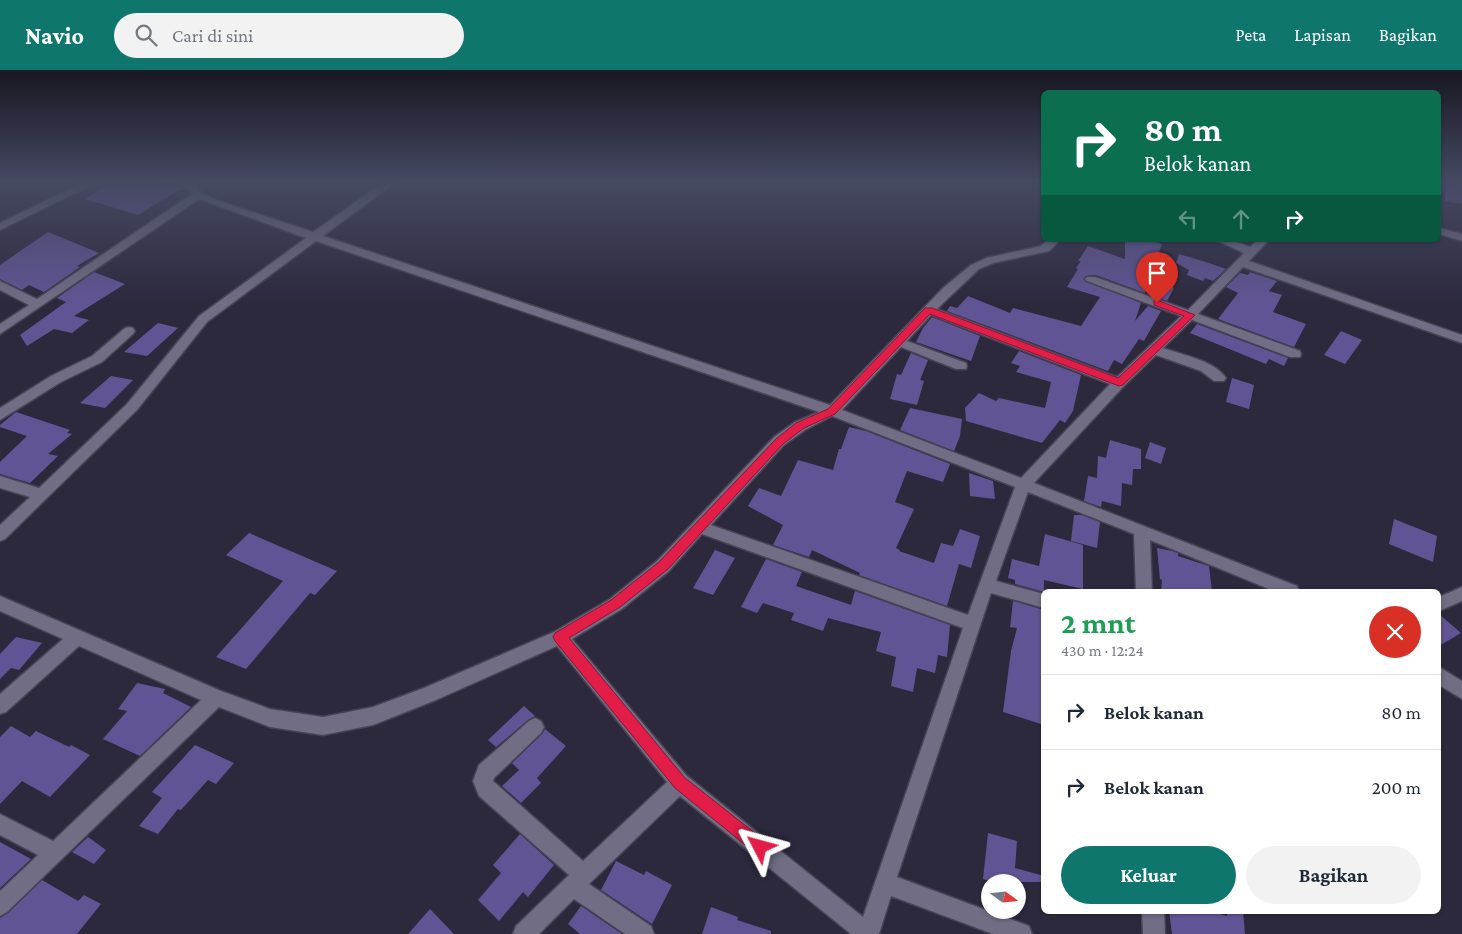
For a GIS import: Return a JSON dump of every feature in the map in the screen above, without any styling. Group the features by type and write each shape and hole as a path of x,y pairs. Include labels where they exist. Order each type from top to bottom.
{"street":[{"path":"0,330 156,222"},
{"path":"274,222 832,411 1142,530 1286,589"},
{"path":"0,536 150,387 204,319 221,304 335,222"},
{"path":"1441,233 1462,238"},
{"path":"0,603 216,698 270,718 323,726 373,716 430,694 560,637 616,604 663,566 780,441 800,426 832,411 947,290 975,266 990,260 1044,249 1052,242"},
{"path":"1225,242 1246,257 1462,339"},
{"path":"560,637 680,783 868,934 972,624 1023,485 1119,383 1155,350 1261,242"},
{"path":"1092,279 1295,354"},
{"path":"0,285 36,304"},
{"path":"929,310 1119,383"},
{"path":"0,415 56,379 97,359 129,330"},
{"path":"899,342 961,366"},
{"path":"1155,350 1206,368 1220,378"},
{"path":"0,482 41,495"},
{"path":"699,527 972,624"},
{"path":"1142,530 1144,589"},
{"path":"986,585 1041,600"},
{"path":"1441,603 1462,594"},
{"path":"0,706 76,638"},
{"path":"1441,677 1462,691"},
{"path":"0,905 216,698"},
{"path":"535,727 486,772 483,782 486,788 578,879 643,934"},
{"path":"524,934 578,879 680,783"},
{"path":"0,824 55,853"},
{"path":"885,883 1021,934"},
{"path":"1153,914 1154,934"}],"building":[{"path":"48,232 99,253 77,266 80,267 44,292 29,285 22,290 0,279 0,265"},
{"path":"1125,242 1155,242 1162,244 1145,293 1096,275 1086,276 1084,280 1141,303 1135,321 1148,306 1161,311 1144,341 1139,339 1122,364 1114,360 1108,371 947,311 950,306 957,308 968,296 1010,313 1013,308 1081,326 1100,297 1067,287 1078,269 1076,268 1081,261 1078,261 1088,246 1125,259"},
{"path":"1179,254 1226,269 1213,281 1205,278 1203,281 1187,275 1189,270 1176,263"},
{"path":"94,272 125,284 74,316 89,320 72,333 54,329 27,346 20,335 66,302 57,298"},
{"path":"1250,272 1277,281 1269,291 1282,295 1273,312 1306,324 1294,347 1218,319 1238,293 1226,287 1240,273 1248,275"},
{"path":"1168,283 1174,288 1167,301 1156,297"},
{"path":"932,317 980,336 971,361 916,342 923,328"},
{"path":"158,323 178,328 147,356 124,352"},
{"path":"1197,324 1288,358 1284,366 1269,359 1266,364 1190,333"},
{"path":"1341,331 1362,340 1345,364 1324,355"},
{"path":"1019,351 1081,375 1073,411 1065,423 1060,420 1042,443 966,421 965,408 979,393 996,401 999,398 1045,408 1051,382 1016,372 1020,366 1011,363"},
{"path":"911,353 928,360 920,380 924,381 917,405 890,399 897,374 901,375"},
{"path":"111,376 133,380 105,408 80,403"},
{"path":"1232,378 1254,385 1249,409 1226,402"},
{"path":"910,408 962,419 960,436 954,451 900,430"},
{"path":"16,412 70,430 67,433 72,434 48,454 58,456 30,483 0,474 0,462 27,436 0,427"},
{"path":"849,427 866,431 950,464 943,482 907,471 895,502 914,509 896,548 899,551 934,563 941,543 953,546 960,529 980,536 971,568 959,564 947,606 859,575 860,573 812,550 809,557 773,545 783,525 748,506 759,488 781,496 798,460 833,470 839,449 841,449"},
{"path":"1110,440 1141,449 1141,469 1133,469 1132,485 1122,483 1121,506 1102,501 1101,507 1084,501 1088,476 1097,478 1098,456 1106,458"},
{"path":"1150,442 1166,448 1161,464 1145,458"},
{"path":"969,473 993,481 995,499 970,496"},
{"path":"1074,515 1082,515 1100,522 1097,548 1071,541"},
{"path":"1394,519 1437,536 1433,562 1389,544"},
{"path":"249,533 337,571 315,595 310,593 246,669 216,657 283,581 226,555"},
{"path":"1045,534 1083,545 1083,589 1044,580 1044,589 1041,589 1041,591 1015,584 1015,580 1008,578 1012,559 1039,566"},
{"path":"1157,548 1178,553 1178,556 1209,566 1212,589 1161,589 1162,580 1160,579"},
{"path":"715,550 735,558 713,595 693,588"},
{"path":"766,559 802,572 796,586 851,605 855,591 950,625 947,657 938,655 935,673 917,668 913,692 891,686 896,657 876,651 881,632 828,618 823,631 791,620 794,613 763,603 757,613 741,607"},
{"path":"1013,601 1041,609 1041,724 1003,712 1011,651 1017,628 1010,627"},
{"path":"1441,616 1461,633 1441,645"},
{"path":"16,637 42,643 19,670 11,668 0,679 0,654"},
{"path":"137,683 165,689 163,693 191,707 140,756 103,739 127,711 118,709"},
{"path":"524,706 535,716 496,747 488,740"},
{"path":"11,726 30,737 36,731 90,755 50,797 22,781 0,804 0,737"},
{"path":"545,729 566,746 537,778 541,783 521,803 502,786 519,770 512,763"},
{"path":"195,745 234,763 216,784 208,780 181,810 178,809 158,834 139,826 162,798 152,792"},
{"path":"988,833 1017,841 1015,868 1041,875 1041,882 1026,882 1026,874 984,874"},
{"path":"520,834 554,865 528,897 523,892 499,921 478,900 501,873 493,865"},
{"path":"88,837 106,850 94,864 72,852"},
{"path":"0,842 31,859 0,888"},
{"path":"616,861 644,875 646,871 672,885 652,924 601,890"},
{"path":"42,880 78,901 84,895 101,904 77,934 0,934 0,918 8,913"},
{"path":"581,906 622,934 580,934 568,924"},
{"path":"711,907 738,917 737,920 771,931 771,934 702,934"},
{"path":"430,909 454,934 408,934"},
{"path":"1169,914 1219,914 1227,916 1227,914 1243,914 1245,934 1172,934"}],"route":[{"path":"760,847 680,783 560,637 616,604 663,566 780,441 800,426 832,411 929,310 1119,383 1190,315 1157,303"}]}
